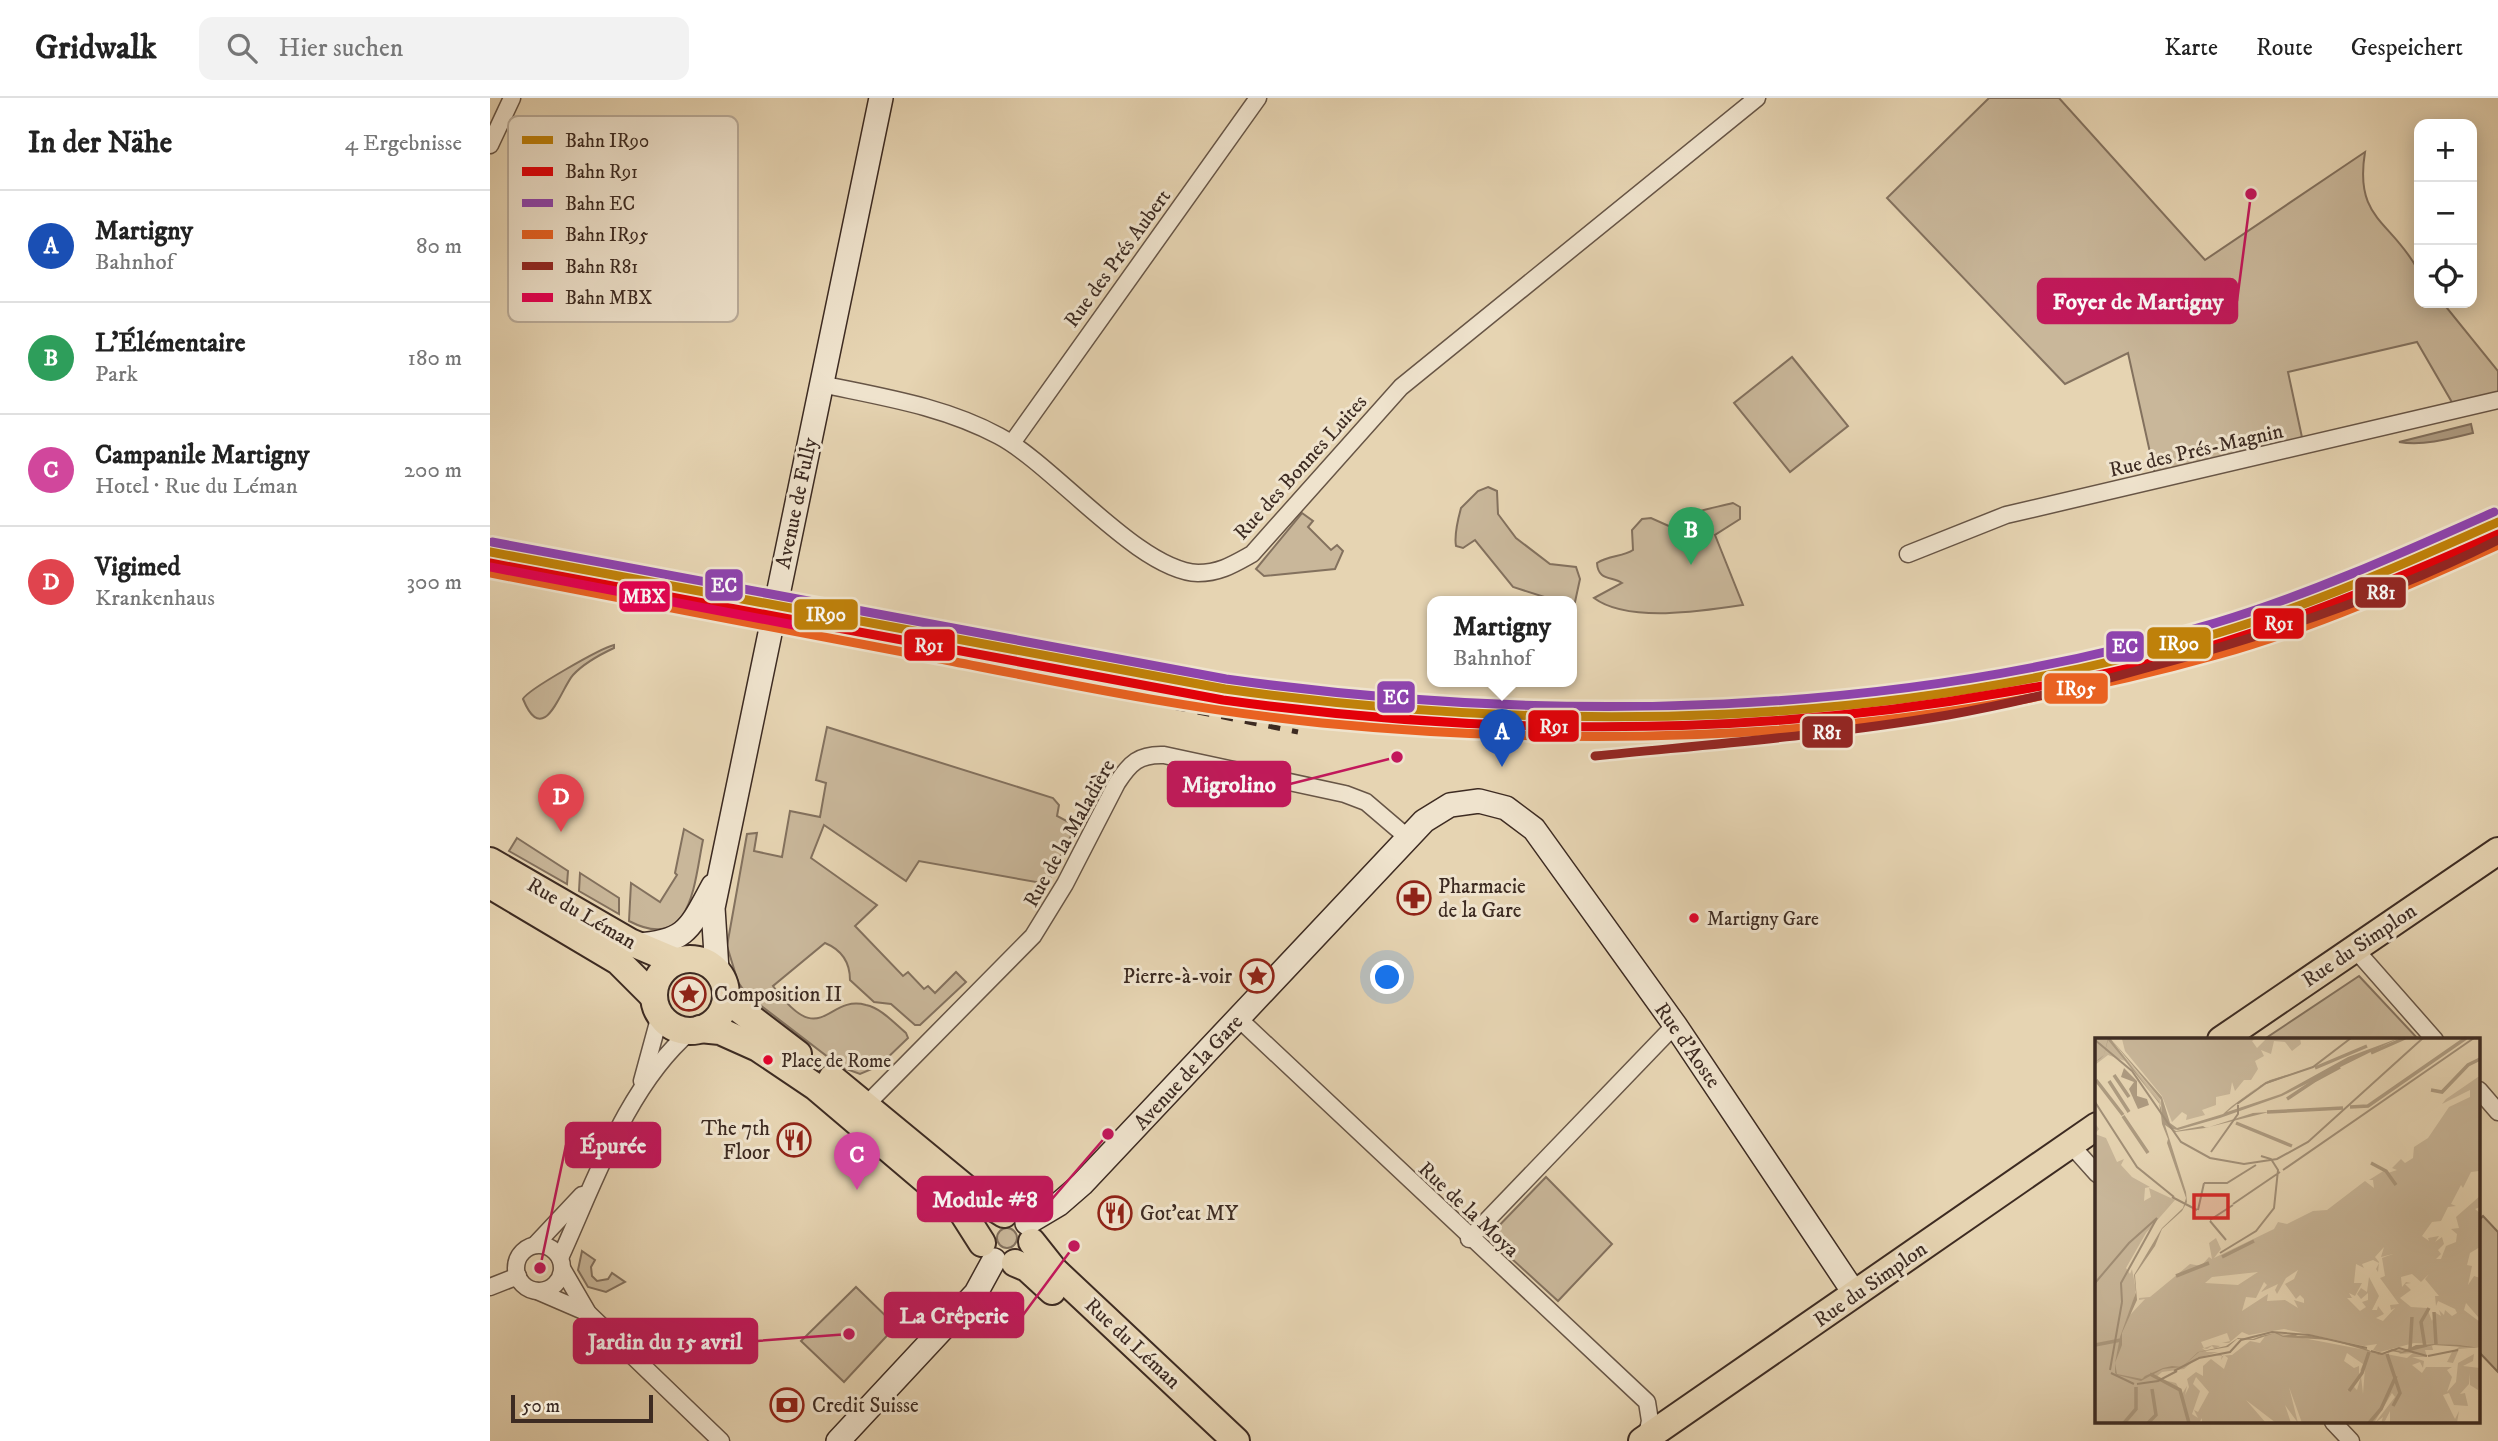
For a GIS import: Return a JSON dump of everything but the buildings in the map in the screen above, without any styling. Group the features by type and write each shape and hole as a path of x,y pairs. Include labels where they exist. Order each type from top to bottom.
{"main road":[{"name":"Rue du Simplon","path":"2224,1038 2498,850"},
{"name":"Rue du Léman","path":"490,861 637,945 679,960"},
{"name":"Rue du Léman","path":"490,885 618,961 657,1005"},
{"path":"679,960 701,960 717,970 724,982 726,996 720,1015 696,1030 671,1026 657,1005 658,977 679,960"},
{"name":"Rue du Léman","path":"726,996 731,1003 866,1105 974,1195 1021,1226 1055,1271 1236,1441"},
{"name":"Rue du Léman","path":"696,1030 720,1031 758,1048 816,1087 961,1210 997,1255 1027,1268 1213,1441"},
{"name":"Rue du Simplon","path":"1644,1440 2095,1127"},
{"path":"987,1224 1021,1226 1028,1253 997,1255 987,1224"}],"street":[{"path":"490,145 512,98"},
{"name":"Avenue de Fully","path":"717,970 713,908 881,98"},
{"name":"Rue des Prés Aubert","path":"1012,443 1258,98"},
{"name":"Rue des Bonnes Luites","path":"821,384 940,410 1012,443 1141,548 1174,566 1197,573 1224,570 1252,554 1401,387 1757,98"},
{"name":"Rue des Prés-Magnin","path":"1908,554 2006,515 2498,400"},
{"name":"Rue de la Maladière","path":"866,1105 1033,936 1070,876 1117,783 1127,767 1142,756 1164,755 1345,793 1366,802 1407,837"},
{"name":"Avenue de la Gare","path":"1021,1226 1059,1204 1082,1184 1376,875 1407,837 1432,814 1450,805 1479,801 1506,808"},
{"name":"Rue d'Aoste","path":"1506,808 1541,837 1675,1025 1855,1294"},
{"path":"637,945 660,944 679,937 701,908 721,871"},
{"name":"Avenue de Fully","path":"679,960 713,908"},
{"path":"2354,948 2433,1038"},
{"path":"633,1107 654,1044 657,1005"},
{"name":"Rue de la Moya","path":"1238,1018 1469,1239 1647,1402 1650,1421 1644,1440"},
{"path":"1469,1239 1675,1025"},
{"path":"537,1291 555,1284 589,1188 633,1107 663,1058 696,1030"},
{"path":"2480,1091 2498,1112"},
{"path":"2071,1144 2095,1172"},
{"path":"588,1313 526,1287 518,1276 520,1256 535,1245 589,1188"},
{"path":"535,1245 548,1247 561,1264 588,1313 721,1441"},
{"path":"838,1441 976,1293 997,1255"},
{"path":"490,1287 518,1276"},
{"path":"2335,1424 2351,1441"}],"shaded area":[{"path":"1989,98 2059,98 2205,260 2365,152 2363,175 2370,206 2414,263 2414,308 2447,308 2498,371 2498,392 2453,404 2417,342 2288,372 2303,442 2155,475 2128,353 2065,384 1887,198"},
{"path":"1792,357 1848,426 1790,472 1734,403"},
{"path":"2471,424 2473,433 2445,440 2399,442"},
{"path":"1488,487 1497,491 1498,514 1516,538 1550,564 1576,567 1580,579 1576,596 1541,596 1513,587 1475,540 1463,548 1456,546 1461,508 1478,491"},
{"path":"1733,503 1740,507 1740,519 1715,535 1743,605 1687,612 1645,613 1608,606 1594,598 1622,583 1600,573 1597,563 1633,550 1632,530 1642,519 1651,518 1671,527 1692,514"},
{"path":"1302,513 1313,521 1308,527 1331,550 1337,545 1343,551 1335,569 1264,576 1256,569"},
{"path":"614,645 614,648 573,675 545,717 538,719 531,713 523,699 528,694 565,670"},
{"path":"827,727 1053,798 1059,805 1057,816 1076,826 1047,884 919,861 906,881 824,825 811,858 877,905 855,926 903,976 908,972 924,989 928,986 935,993 956,972 966,982 920,1025 915,1025 891,1004 874,1002 850,980 847,962 840,953 825,943 773,986 789,1006 803,1016 813,1019 841,1007 866,1005 882,1013 906,1033 908,1038 879,1066 860,1074 841,1067 747,995 738,982 727,946 747,834 757,833 754,851 782,857 790,811 820,817 826,783 816,780"},
{"path":"684,829 703,840 697,875 686,909 678,921 666,928 650,929 629,921 631,883 660,902 677,875 675,873"},
{"path":"517,838 568,871 567,884 509,851"},
{"path":"580,873 619,898 619,914 579,891"},
{"path":"2359,976 2417,1038 2266,1038"},
{"path":"689,978 701,982 705,994 701,1006 689,1010 677,1006 673,994 677,982"},
{"path":"1546,1177 1612,1244 1558,1301 1488,1237"},
{"path":"2483,1216 2498,1232 2498,1372 2480,1353 2480,1219"},
{"path":"1003,1228 1011,1228 1017,1238 1011,1248 1003,1248 997,1242 997,1234"},
{"path":"582,1251 595,1260 591,1267 592,1276 597,1281 608,1279 612,1273 625,1282 606,1292 588,1287 578,1270"},
{"path":"856,1287 896,1326 844,1382 801,1341"}],"railway":[{"path":"799,626 973,667 1298,732"}],"rail line":[{"name":"EC","path":"492,542 1226,679 1350,694 1474,703 1599,707 1724,704 1848,695 1972,678 2094,655 2251,612 2321,586 2494,512"},
{"name":"IR90","path":"490,552 1225,689 1349,704 1474,713 1599,717 1724,714 1849,705 1974,689 2097,665 2254,622 2325,596 2498,522"},
{"name":"R91","path":"490,563 1223,700 1419,720 1616,727 1812,718 1910,707 2117,671 2198,650 2294,618 2397,578 2498,534"},
{"name":"R81","path":"1595,756 1860,728 1948,715 2049,694 2284,628 2414,579 2498,540"},
{"name":"IR95","path":"490,573 1079,686 1273,718 1435,732 1661,736 1886,720 1998,704 2109,682 2220,654 2291,631 2498,545"},
{"name":"MBX","path":"490,567 799,626"}],"place":[{"name":"Foyer de Martigny","path":"2251,194"},
{"name":"L'Élémentaire","path":"1691,565"},
{"name":"Migrolino","path":"1397,757"},
{"name":"Martigny","path":"1502,767"},
{"name":"Vigimed","path":"561,832"},
{"name":"Pharmacie de la Gare","path":"1414,898"},
{"name":"Martigny Gare","path":"1694,918"},
{"name":"Pierre-à-voir","path":"1257,976"},
{"name":"Composition II","path":"689,994"},
{"name":"Place de Rome","path":"768,1060"},
{"name":"Module #8","path":"1108,1134"},
{"name":"The 7th Floor","path":"794,1140"},
{"name":"Campanile Martigny","path":"857,1190"},
{"name":"Got'eat MY","path":"1115,1213"},
{"name":"La Crêperie","path":"1074,1246"},
{"name":"Épurée","path":"540,1268"},
{"name":"Jardin du 15 avril","path":"849,1334"},
{"name":"Credit Suisse","path":"787,1405"}]}
